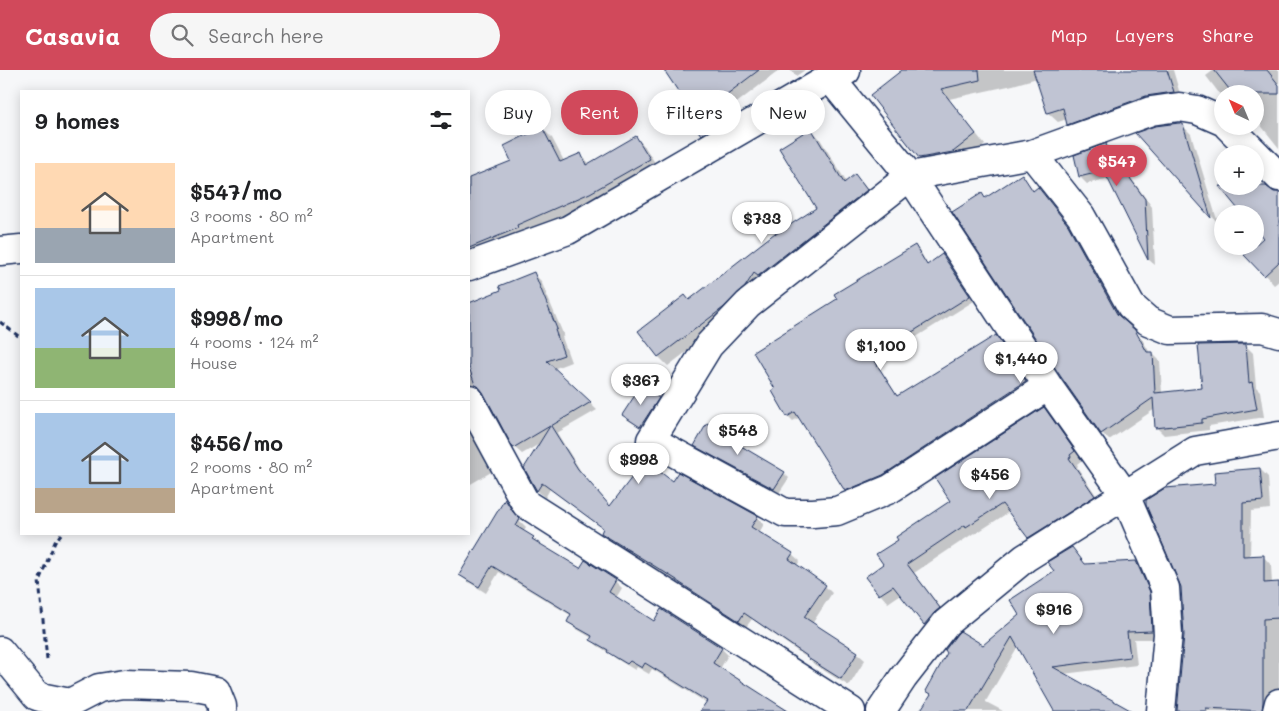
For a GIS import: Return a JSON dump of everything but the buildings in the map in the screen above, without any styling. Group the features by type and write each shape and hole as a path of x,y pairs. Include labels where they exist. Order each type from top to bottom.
{"street":[{"path":"470,266 568,230 839,74 910,176 1048,386 1125,495 1165,588 1168,634 1162,711"},
{"path":"1048,386 890,489 837,511 813,514 785,513 651,440 709,345 742,311 910,176 1032,154 1151,111 1179,107 1197,110 1214,117"},
{"path":"1237,135 1279,176"},
{"path":"1032,154 1081,216 1131,306 1148,321 1170,330 1262,328 1279,333"},
{"path":"0,251 20,249"},
{"path":"470,401 526,504 852,711"},
{"path":"881,711 903,678 946,623 1025,558 1194,451 1279,436"},
{"path":"0,651 38,696 70,703 100,688 124,684 191,686 216,691 222,711"},
{"path":"1277,711 1279,704"}],"path":[{"path":"0,322 20,337"},
{"path":"38,696 47,665 39,582 55,542 60,535"}]}
